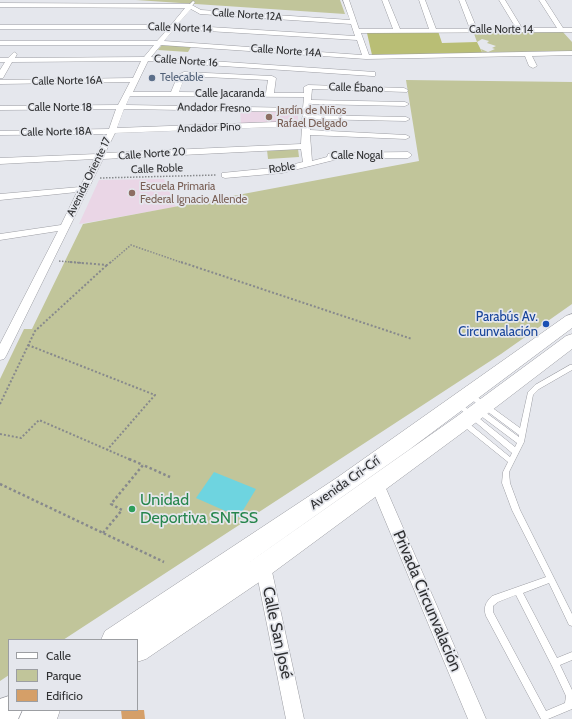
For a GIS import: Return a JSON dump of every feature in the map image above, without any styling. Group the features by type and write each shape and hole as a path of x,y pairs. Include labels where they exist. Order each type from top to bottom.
{"main road":[{"name":"Avenida Cri-Crí","path":"116,639 256,559 377,484 465,411 517,361 572,320"},
{"name":"Avenida Cri-Crí","path":"138,649 256,559 465,411 505,389 572,340"},
{"path":"505,389 499,387 498,384 520,367 517,361"},
{"path":"33,719 45,711"}],"street":[{"path":"346,0 366,57"},
{"path":"385,0 397,30"},
{"path":"422,0 433,30"},
{"path":"462,0 474,30"},
{"path":"502,0 520,30"},
{"path":"542,0 560,30"},
{"name":"Calle Norte 12A","path":"0,5 192,4 200,12 256,41 353,22"},
{"name":"Avenida Oriente 17","path":"0,356 89,178 112,131 121,107 146,59 171,27 192,4"},
{"path":"0,76 32,24"},
{"name":"Calle Norte 14","path":"0,27 32,24 171,27 256,41 360,38"},
{"name":"Calle Norte 14","path":"357,31 572,30"},
{"name":"Calle Norte 14A","path":"0,42 158,43 256,41 366,57 572,53"},
{"name":"Calle Norte 16","path":"0,60 146,59 256,41 372,74"},
{"path":"528,54 533,66"},
{"path":"174,94 182,74 272,78 270,94"},
{"name":"Calle Norte 16A","path":"0,82 135,80"},
{"name":"Calle Ébano","path":"307,109 404,90"},
{"name":"Calle Jacaranda","path":"128,94 270,94 307,109"},
{"path":"307,109 405,104"},
{"name":"Andador Fresno","path":"121,107 307,109"},
{"name":"Calle Norte 18","path":"0,108 121,107"},
{"path":"307,109 406,119"},
{"path":"307,109 406,137"},
{"path":"307,109 305,150 308,164"},
{"name":"Andador Pino","path":"112,131 208,139 307,109"},
{"name":"Calle Norte 18A","path":"0,133 112,131"},
{"name":"Calle Norte 20","path":"0,161 98,157 208,139 305,150"},
{"name":"Calle Nogal","path":"305,150 339,157 408,155"},
{"name":"Roble","path":"225,175 282,170 339,157"},
{"path":"0,197 83,189"},
{"path":"0,236 64,227"},
{"name":"Privada Circunvalación","path":"377,484 477,719"},
{"name":"Calle San José","path":"256,559 295,719"}],"lane":[{"path":"572,367 537,387 530,394 521,442 506,472 506,483 516,510 572,622"},
{"path":"465,411 523,434"},
{"path":"465,411 521,442"},
{"path":"465,411 516,452"},
{"path":"465,411 511,461"},
{"path":"518,591 555,663 570,696 569,706 542,718 488,613 489,604 496,599 518,591 551,579"},
{"path":"555,663 572,656"}],"path":[{"name":"Calle Roble","path":"89,178 225,175"},
{"path":"0,404 35,331 131,244 354,321 412,338"},
{"path":"48,260 107,265"},
{"path":"28,345 155,396 107,450"},
{"path":"0,434 21,438 39,420 170,478"},
{"path":"102,533 122,510 111,504 143,465"},
{"path":"0,484 164,562"}],"shaded area":[{"name":"Jardín de Niños Rafael Delgado","path":"240,110 298,111 298,122 241,125"},
{"name":"Escuela Primaria Federal Ignacio Allende","path":"164,179 176,207 79,224 99,180"}],"green space":[{"path":"136,0 340,0 345,14"},
{"path":"438,31 442,43 477,42 483,54 372,55 367,33"},
{"path":"473,31 562,31 572,42 572,51 483,54 481,49 488,52 495,49 492,48 496,46 487,43 489,41 482,39 477,42"},
{"path":"162,45 191,47 188,52 158,50"},
{"name":"Unidad Deportiva SNTSS","path":"406,80 572,82 572,304 501,354 65,639 8,639 8,676 0,681 0,379 24,329 32,329 83,224 419,161"},
{"path":"298,149 299,157 268,159 267,150"}],"water":[{"path":"214,472 256,489 239,517 196,498"}],"building":[{"path":"144,710 145,719 122,719 121,711"}],"place":[{"name":"Telecable","path":"152,78"},
{"name":"Jardín de Niños Rafael Delgado","path":"269,117"},
{"name":"Escuela Primaria Federal Ignacio Allende","path":"132,193"},
{"name":"Parabús Av. Circunvalación","path":"546,324"},
{"name":"Unidad Deportiva SNTSS","path":"132,509"}]}
